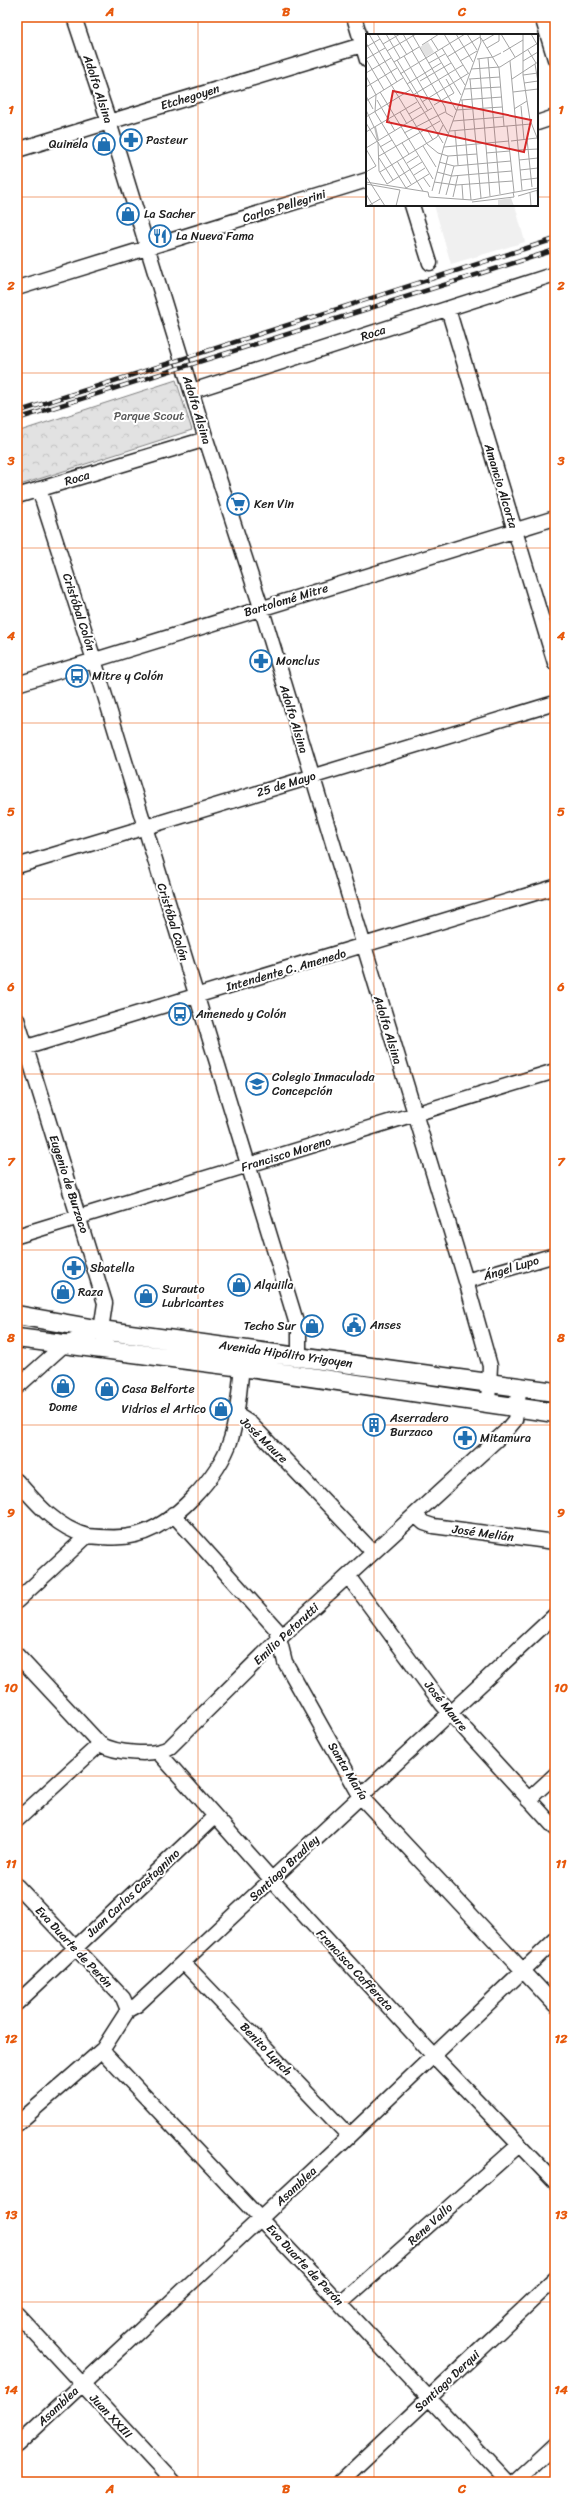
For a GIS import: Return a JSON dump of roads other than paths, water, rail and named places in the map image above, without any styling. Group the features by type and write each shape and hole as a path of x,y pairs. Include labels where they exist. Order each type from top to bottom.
{"main road":[{"name":"Avenida Hipólito Yrigoyen","path":"17,1316 101,1330 299,1355 555,1392"},
{"name":"Avenida Hipólito Yrigoyen","path":"17,1338 242,1367 555,1413"}],"street":[{"name":"Adolfo Alsina","path":"74,17 109,122 206,439 261,607 363,947 466,1281 490,1366 488,1402"},
{"path":"354,17 366,57"},
{"path":"542,17 555,59"},
{"name":"Etchegoyen","path":"17,150 362,45"},
{"path":"538,123 555,117"},
{"name":"Carlos Pellegrini","path":"17,288 366,180"},
{"path":"412,206 430,263"},
{"name":"Roca","path":"192,391 555,274"},
{"name":"Amancio Alcorta","path":"448,309 555,663"},
{"name":"Roca","path":"17,496 206,439"},
{"name":"Cristóbal Colón","path":"39,489 94,660 195,996 299,1331 299,1355"},
{"name":"Bartolomé Mitre","path":"17,684 261,607 555,518"},
{"name":"25 de Mayo","path":"17,866 555,703"},
{"name":"Intendente C. Amenedo","path":"21,1049 363,947 555,887"},
{"name":"Eugenio de Burzaco","path":"17,1019 21,1049 80,1218 105,1303 101,1330 108,1349"},
{"name":"Francisco Moreno","path":"17,1236 80,1218 555,1071"},
{"name":"Ángel Lupo","path":"466,1281 555,1254"},
{"path":"17,1387 65,1344 101,1330"},
{"path":"17,1481 47,1514 73,1532 87,1536 113,1538 136,1535 158,1526 192,1498 215,1470 227,1450 237,1415 242,1367"},
{"name":"Emilio Petorutti","path":"159,1753 170,1747 280,1638 505,1432 515,1420 520,1387"},
{"name":"José Maure","path":"237,1415 251,1424 373,1552"},
{"name":"Santa María","path":"173,1514 272,1624 280,1638 285,1662 361,1797 555,2005"},
{"name":"José Melián","path":"415,1515 424,1523 433,1526 555,1542"},
{"path":"17,1601 87,1536"},
{"name":"José Maure","path":"348,1576 450,1713 555,1828"},
{"name":"Santiago Bradley","path":"17,2124 102,2049 128,2010 137,2005 555,1615"},
{"path":"17,1654 100,1744 107,1748 159,1753"},
{"path":"17,1820 100,1744"},
{"name":"Francisco Cafferata","path":"159,1753 214,1817 433,2055 555,2182"},
{"path":"528,1800 555,1775"},
{"name":"Juan Carlos Castagnino","path":"17,2003 214,1817"},
{"name":"Eva Duarte de Perón","path":"17,1886 123,1998 128,2010"},
{"name":"Asamblea","path":"17,2445 349,2136 555,1940"},
{"name":"Benito Lynch","path":"183,1962 349,2136"},
{"name":"Eva Duarte de Perón","path":"102,2049 508,2482"},
{"name":"Rene Vallo","path":"341,2303 519,2145"},
{"name":"Santiago Derqui","path":"340,2482 555,2280"},
{"name":"Juan XXIII","path":"17,2314 173,2482"},
{"path":"515,2482 555,2445"}],"railway":[{"path":"17,412 555,239"},
{"path":"17,419 555,250"}],"place":[{"name":"Pasteur","path":"131,140"},
{"name":"Quinela","path":"104,144"},
{"name":"La Sacher","path":"128,214"},
{"name":"La Nueva Fama","path":"160,236"},
{"name":"Ken Vin","path":"238,504"},
{"name":"Monclus","path":"261,661"},
{"name":"Mitre y Colón","path":"77,676"},
{"name":"Amenedo y Colón","path":"180,1014"},
{"name":"Colegio Inmaculada Concepción","path":"257,1084"},
{"name":"Sbatella","path":"74,1268"},
{"name":"Alquiila","path":"239,1285"},
{"name":"Raza","path":"63,1292"},
{"name":"Surauto Lubricantes","path":"146,1296"},
{"name":"Anses","path":"354,1325"},
{"name":"Techo Sur","path":"312,1326"},
{"name":"Dome","path":"63,1386"},
{"name":"Casa Belforte","path":"107,1389"},
{"name":"Vidrios el Artico","path":"221,1409"},
{"name":"Aserradero Burzaco","path":"374,1425"},
{"name":"Mitamura","path":"465,1438"}],"park label":[{"name":"Parque Scout","path":"149,416"}]}
